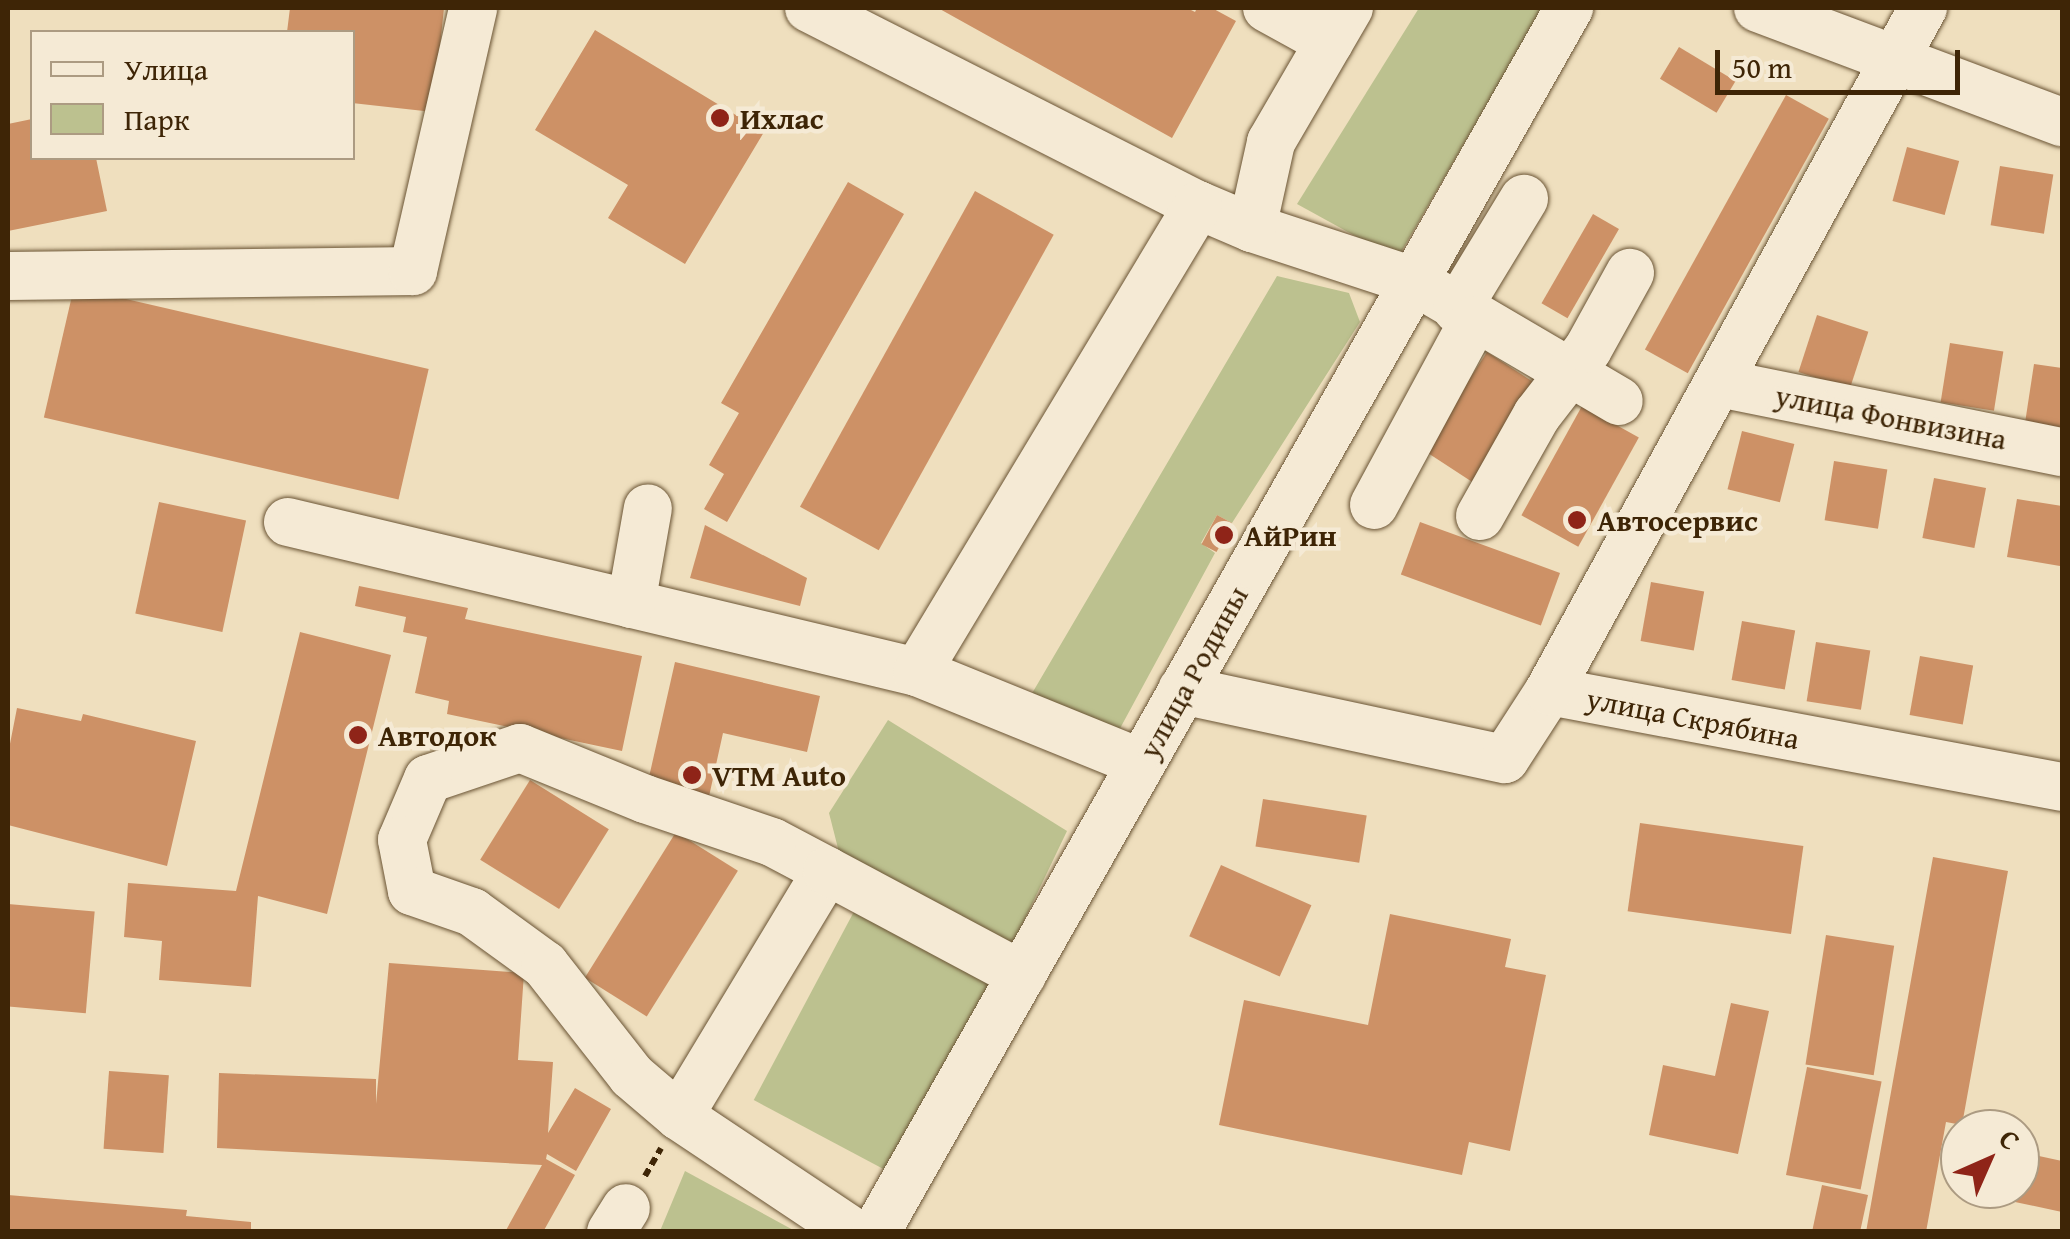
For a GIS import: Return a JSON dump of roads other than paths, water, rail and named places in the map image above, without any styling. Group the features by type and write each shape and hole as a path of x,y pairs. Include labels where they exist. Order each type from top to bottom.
{"street":[{"path":"8,276 414,271 473,8"},
{"path":"810,8 1198,205 1252,228 1416,282 1620,401"},
{"path":"1252,228 1271,142 1339,25 1267,8"},
{"name":"улица Родины","path":"876,1232 1569,8"},
{"path":"1758,8 1808,16 1896,59 2062,122"},
{"path":"1550,691 1923,8"},
{"path":"1374,505 1524,199"},
{"path":"917,672 1198,205"},
{"path":"1480,516 1568,371 1588,349 1630,273"},
{"name":"улица Фонвизина","path":"1719,383 2062,452"},
{"path":"632,604 648,508"},
{"path":"288,522 917,672 1141,763"},
{"name":"улица Скрябина","path":"1182,690 1505,758 1550,691 2062,787"},
{"path":"852,1232 679,1116 632,1076 546,965 472,912 412,891 402,840 428,779 520,748 645,799 772,842 1022,975"},
{"path":"679,1116 827,871"}],"place":[{"name":"Ихлас","path":"720,118"},
{"name":"Автосервис","path":"1577,520"},
{"name":"АйРин","path":"1224,535"},
{"name":"Автодок","path":"358,735"},
{"name":"VTM Auto","path":"692,775"}]}
